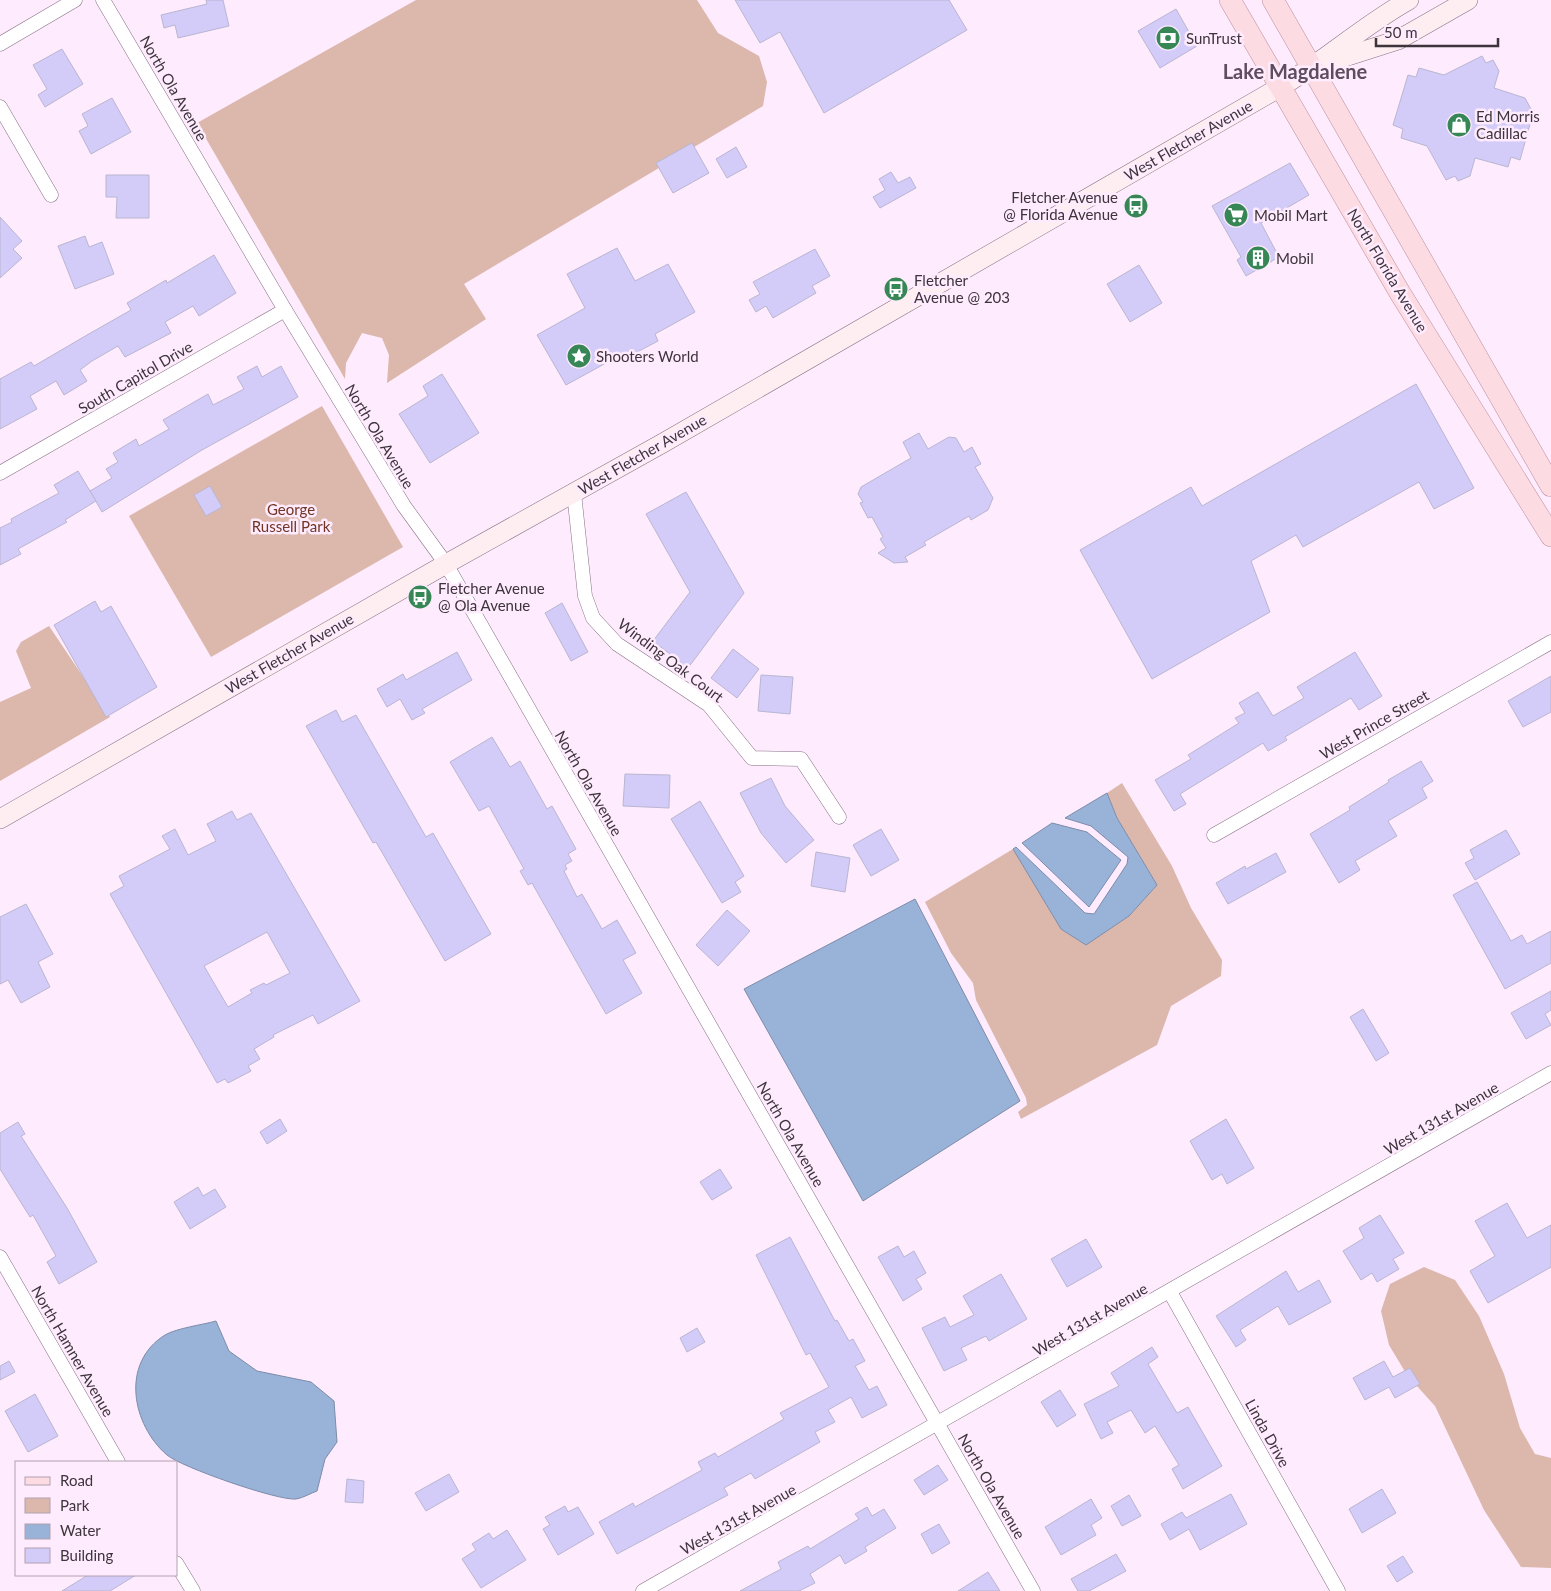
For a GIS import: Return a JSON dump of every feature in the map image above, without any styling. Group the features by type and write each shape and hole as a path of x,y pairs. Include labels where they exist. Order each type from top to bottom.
{"main road":[{"name":"North Florida Avenue","path":"1230,0 1282,86 1400,293 1551,536"},
{"path":"1273,0 1551,486"},
{"path":"1313,68 1382,15 1409,0"},
{"path":"1313,68 1398,40 1468,0"},
{"name":"West Fletcher Avenue","path":"0,819 574,493 1313,68"}],"street":[{"path":"0,44 75,0"},
{"name":"North Ola Avenue","path":"103,0 285,310 404,506 446,564 1033,1591"},
{"path":"0,107 51,195"},
{"name":"South Capitol Drive","path":"0,473 285,310"},
{"name":"Winding Oak Court","path":"574,493 585,596 593,618 617,644 709,705 752,758 801,759 839,817"},
{"name":"West Prince Street","path":"1214,835 1551,642"},
{"name":"West 131st Avenue","path":"643,1591 939,1424 1551,1073"},
{"name":"North Hamner Avenue","path":"0,1257 117,1461"},
{"name":"Linda Drive","path":"1170,1292 1338,1591"},
{"path":"178,1566 192,1591"}],"green space":[{"path":"416,0 697,0 718,33 759,56 767,82 763,106 464,284 486,319 387,383 389,355 382,338 362,333 346,363 345,379 197,123"},
{"name":"George Russell Park","path":"322,406 403,547 211,657 129,516"},
{"path":"49,626 110,717 0,781 0,702 31,688 16,651 21,642"},
{"path":"1122,783 1172,866 1191,908 1222,960 1221,976 1171,1006 1157,1045 1021,1119 1018,1112 1027,1105 1026,1098 976,1000 973,983 951,953 925,902 1013,849 1061,929 1086,945 1129,916 1157,885 1117,818 1107,793"},
{"path":"1424,1267 1455,1280 1479,1316 1504,1374 1520,1428 1535,1454 1551,1458 1551,1568 1521,1567 1484,1510 1435,1406 1407,1375 1389,1345 1381,1311 1390,1284"}],"water":[{"path":"1107,793 1117,818 1157,885 1129,916 1086,945 1061,929 1013,849 1016,847 1085,913 1094,914 1127,864 1128,857 1091,826 1065,818"},
{"path":"1052,823 1087,832 1121,860 1089,907 1022,843"},
{"path":"915,899 1020,1101 863,1201 744,989"},
{"path":"216,1321 229,1351 257,1371 311,1382 334,1401 337,1442 325,1459 317,1491 296,1499 286,1498 270,1495 209,1475 167,1455 146,1428 139,1411 136,1394 137,1377 141,1361 151,1347 165,1335"}],"building":[{"path":"206,0 223,0 229,26 178,38 175,25 164,28 161,15 207,4"},
{"path":"735,0 949,0 967,30 824,113 780,32 760,43"},
{"name":"SunTrust","path":"1176,9 1197,46 1160,68 1138,31"},
{"path":"62,49 83,84 45,107 38,95 47,89 33,65"},
{"path":"1482,56 1486,63 1493,60 1499,71 1494,88 1525,98 1531,109 1534,110 1520,160 1511,157 1508,167 1475,158 1470,176 1458,181 1455,176 1446,180 1427,146 1401,138 1403,129 1393,125 1408,75 1416,77 1419,68 1444,75"},
{"path":"112,98 131,132 91,154 79,131 88,126 82,114"},
{"path":"692,143 709,173 673,193 656,163"},
{"path":"736,147 747,167 727,178 716,159"},
{"path":"1290,163 1309,195 1261,223 1279,257 1246,276 1237,260 1241,257 1212,206"},
{"path":"891,172 898,183 910,177 916,188 880,208 873,197 885,190 879,179"},
{"path":"106,175 149,175 149,218 116,218 117,197 106,197"},
{"path":"0,217 22,241 13,249 22,258 0,278"},
{"path":"85,236 89,247 102,242 114,274 75,289 58,246"},
{"path":"617,248 635,281 668,264 695,312 655,334 658,341 620,361 617,357 566,385 537,335 585,308 567,274"},
{"path":"815,249 830,276 812,286 816,293 773,318 766,306 756,312 749,300 760,294 753,282"},
{"path":"214,255 236,293 199,316 193,306 165,322 171,333 125,357 118,346 92,361 80,370 87,381 64,395 56,381 30,396 37,409 0,429 0,379 31,362 34,366 131,310 127,303 166,280 167,283"},
{"path":"1139,265 1162,303 1130,322 1107,284"},
{"path":"257,366 262,377 281,366 298,397 202,450 102,512 90,491 112,478 106,469 118,462 113,453 136,439 139,446 169,429 163,420 208,394 213,405 244,389 237,377"},
{"path":"442,374 479,433 430,463 399,414 428,396 423,386"},
{"path":"1416,384 1474,488 1434,509 1419,482 1303,547 1296,535 1251,561 1270,612 1152,679 1080,550 1191,487 1202,506"},
{"path":"919,433 928,449 949,437 956,438 964,452 972,447 981,464 975,467 993,498 988,510 971,520 969,516 924,542 926,545 905,557 908,562 894,563 878,553 886,548 880,539 883,537 872,517 868,518 860,503 863,502 858,494 861,487 911,458 903,442"},
{"path":"78,471 96,501 65,520 67,522 18,549 21,554 0,565 0,528 12,522 11,519 59,493 54,485"},
{"path":"210,486 222,507 206,516 194,495"},
{"path":"686,492 744,593 688,668 653,641 690,592 646,514"},
{"path":"95,601 101,612 111,606 157,687 106,717 54,625"},
{"path":"562,603 588,652 571,661 545,613"},
{"path":"733,649 759,669 737,698 711,678"},
{"path":"457,652 472,680 422,709 425,713 412,720 400,699 387,707 377,689 403,674 406,680"},
{"path":"1355,652 1382,696 1359,710 1351,698 1285,737 1287,740 1268,751 1263,743 1180,794 1186,804 1174,811 1155,780 1191,759 1188,755 1239,723 1235,718 1245,713 1239,703 1258,692 1273,716 1304,698 1297,687"},
{"path":"761,675 793,677 790,714 758,711"},
{"path":"1551,676 1551,712 1523,727 1508,701"},
{"path":"336,710 342,722 356,715 426,837 433,833 491,934 445,961 376,842 373,843 306,726"},
{"path":"492,737 510,767 520,761 547,809 552,806 576,849 568,854 572,861 565,865 567,869 564,871 577,897 582,894 602,929 617,920 636,953 623,960 642,993 606,1014 532,883 528,885 520,871 524,869 489,806 479,811 450,762"},
{"path":"1421,761 1433,781 1422,788 1427,798 1388,821 1397,836 1355,861 1360,870 1339,883 1310,834 1350,810 1349,807 1389,782 1388,780"},
{"path":"625,774 670,775 669,808 623,806"},
{"path":"771,778 785,806 814,840 786,863 761,833 740,793"},
{"path":"700,801 744,876 735,882 741,892 722,903 671,819"},
{"path":"232,811 237,820 251,813 360,1001 318,1024 313,1015 273,1035 274,1037 254,1049 260,1059 248,1066 251,1071 228,1083 225,1079 217,1083 110,894 124,886 119,876 170,849 162,836 175,829 188,855 216,841 207,824","holes":["267,932 290,973 266,985 264,983 250,990 252,993 228,1007 204,966"]},
{"path":"881,829 899,860 871,876 853,845"},
{"path":"1506,830 1520,854 1475,880 1465,863 1474,858 1470,850"},
{"path":"816,852 850,858 845,892 811,886"},
{"path":"1276,853 1286,872 1228,904 1216,883 1245,866 1246,869"},
{"path":"1477,882 1511,941 1522,935 1527,944 1551,931 1551,963 1505,989 1453,895"},
{"path":"26,904 53,954 38,962 50,987 21,1003 8,980 0,984 0,917"},
{"path":"727,910 750,931 718,966 696,945"},
{"path":"1551,991 1551,1010 1545,1014 1551,1025 1526,1039 1511,1013"},
{"path":"1363,1009 1389,1053 1376,1061 1350,1017"},
{"path":"280,1119 287,1131 267,1144 260,1132"},
{"path":"1226,1119 1254,1168 1227,1184 1222,1174 1212,1180 1190,1141"},
{"path":"18,1122 25,1134 21,1136 67,1208 97,1262 59,1284 47,1262 56,1256 33,1215 30,1217 0,1169 0,1133"},
{"path":"720,1169 732,1188 712,1200 700,1182"},
{"path":"198,1187 203,1196 215,1189 226,1207 190,1229 174,1202"},
{"path":"1507,1203 1527,1238 1551,1225 1551,1267 1488,1303 1470,1271 1495,1256 1475,1221"},
{"path":"1380,1215 1404,1253 1393,1259 1399,1269 1377,1282 1372,1273 1361,1280 1343,1251 1364,1238 1359,1228"},
{"path":"790,1237 835,1321 837,1320 849,1341 853,1339 865,1361 855,1366 869,1390 877,1386 887,1405 862,1418 851,1397 828,1410 835,1422 815,1432 820,1442 755,1479 751,1473 724,1488 728,1495 617,1554 599,1522 633,1503 635,1507 702,1470 698,1462 715,1453 718,1457 784,1419 780,1413 829,1387 810,1353 806,1355 756,1255"},
{"path":"1086,1239 1102,1267 1067,1287 1051,1259"},
{"path":"898,1246 904,1257 914,1251 926,1273 916,1279 922,1289 903,1301 878,1257"},
{"path":"1286,1271 1298,1292 1319,1280 1331,1302 1289,1325 1278,1306 1240,1330 1246,1340 1236,1347 1216,1316"},
{"path":"1001,1274 1027,1319 989,1341 986,1336 961,1348 967,1360 944,1371 922,1328 945,1317 950,1327 974,1315 963,1296"},
{"path":"697,1328 705,1342 687,1352 680,1338"},
{"path":"1152,1347 1158,1357 1148,1364 1177,1413 1188,1407 1222,1466 1183,1489 1172,1469 1179,1465 1155,1426 1145,1433 1131,1410 1107,1422 1113,1433 1101,1439 1084,1404 1119,1386 1111,1373"},
{"path":"9,1361 15,1372 0,1380 0,1366"},
{"path":"1384,1361 1393,1377 1410,1368 1420,1384 1395,1398 1389,1387 1365,1400 1353,1378"},
{"path":"1060,1390 1076,1415 1057,1427 1041,1402"},
{"path":"35,1394 58,1436 28,1452 5,1411"},
{"path":"938,1465 948,1480 924,1495 914,1480"},
{"path":"449,1474 459,1492 426,1511 415,1493"},
{"path":"347,1479 364,1481 363,1503 345,1502"},
{"path":"1382,1489 1396,1513 1362,1533 1349,1509"},
{"path":"1231,1494 1247,1524 1200,1550 1189,1529 1170,1540 1161,1524 1182,1512 1186,1518"},
{"path":"1129,1495 1141,1516 1122,1526 1111,1506"},
{"path":"1091,1499 1102,1518 1091,1525 1096,1535 1061,1555 1045,1527"},
{"path":"565,1506 568,1512 578,1507 594,1534 558,1555 543,1529 550,1525 545,1517"},
{"path":"867,1507 872,1516 884,1509 896,1528 865,1547 867,1551 845,1564 840,1555 810,1574 815,1583 799,1591 740,1591 781,1569 778,1562 808,1546 810,1549 859,1519 855,1514"},
{"path":"939,1524 950,1543 932,1554 921,1534"},
{"path":"507,1530 526,1560 481,1588 462,1559 476,1550 472,1544 489,1533 493,1539"},
{"path":"1116,1554 1126,1571 1089,1591 1078,1591 1071,1579"},
{"path":"1403,1556 1413,1572 1397,1582 1387,1566"},
{"path":"988,1572 1000,1591 958,1591"},
{"path":"86,1576 134,1576 110,1591 62,1591"}],"place":[{"name":"SunTrust","path":"1168,38"},
{"name":"Ed Morris Cadillac","path":"1459,125"},
{"name":"Fletcher Avenue @ Florida Avenue","path":"1136,206"},
{"name":"Mobil Mart","path":"1236,215"},
{"name":"Mobil","path":"1258,258"},
{"name":"Fletcher Avenue @ 203","path":"896,289"},
{"name":"Shooters World","path":"579,356"},
{"name":"Fletcher Avenue @ Ola Avenue","path":"420,597"}],"district":[{"name":"Lake Magdalene","path":"1295,71"}]}
